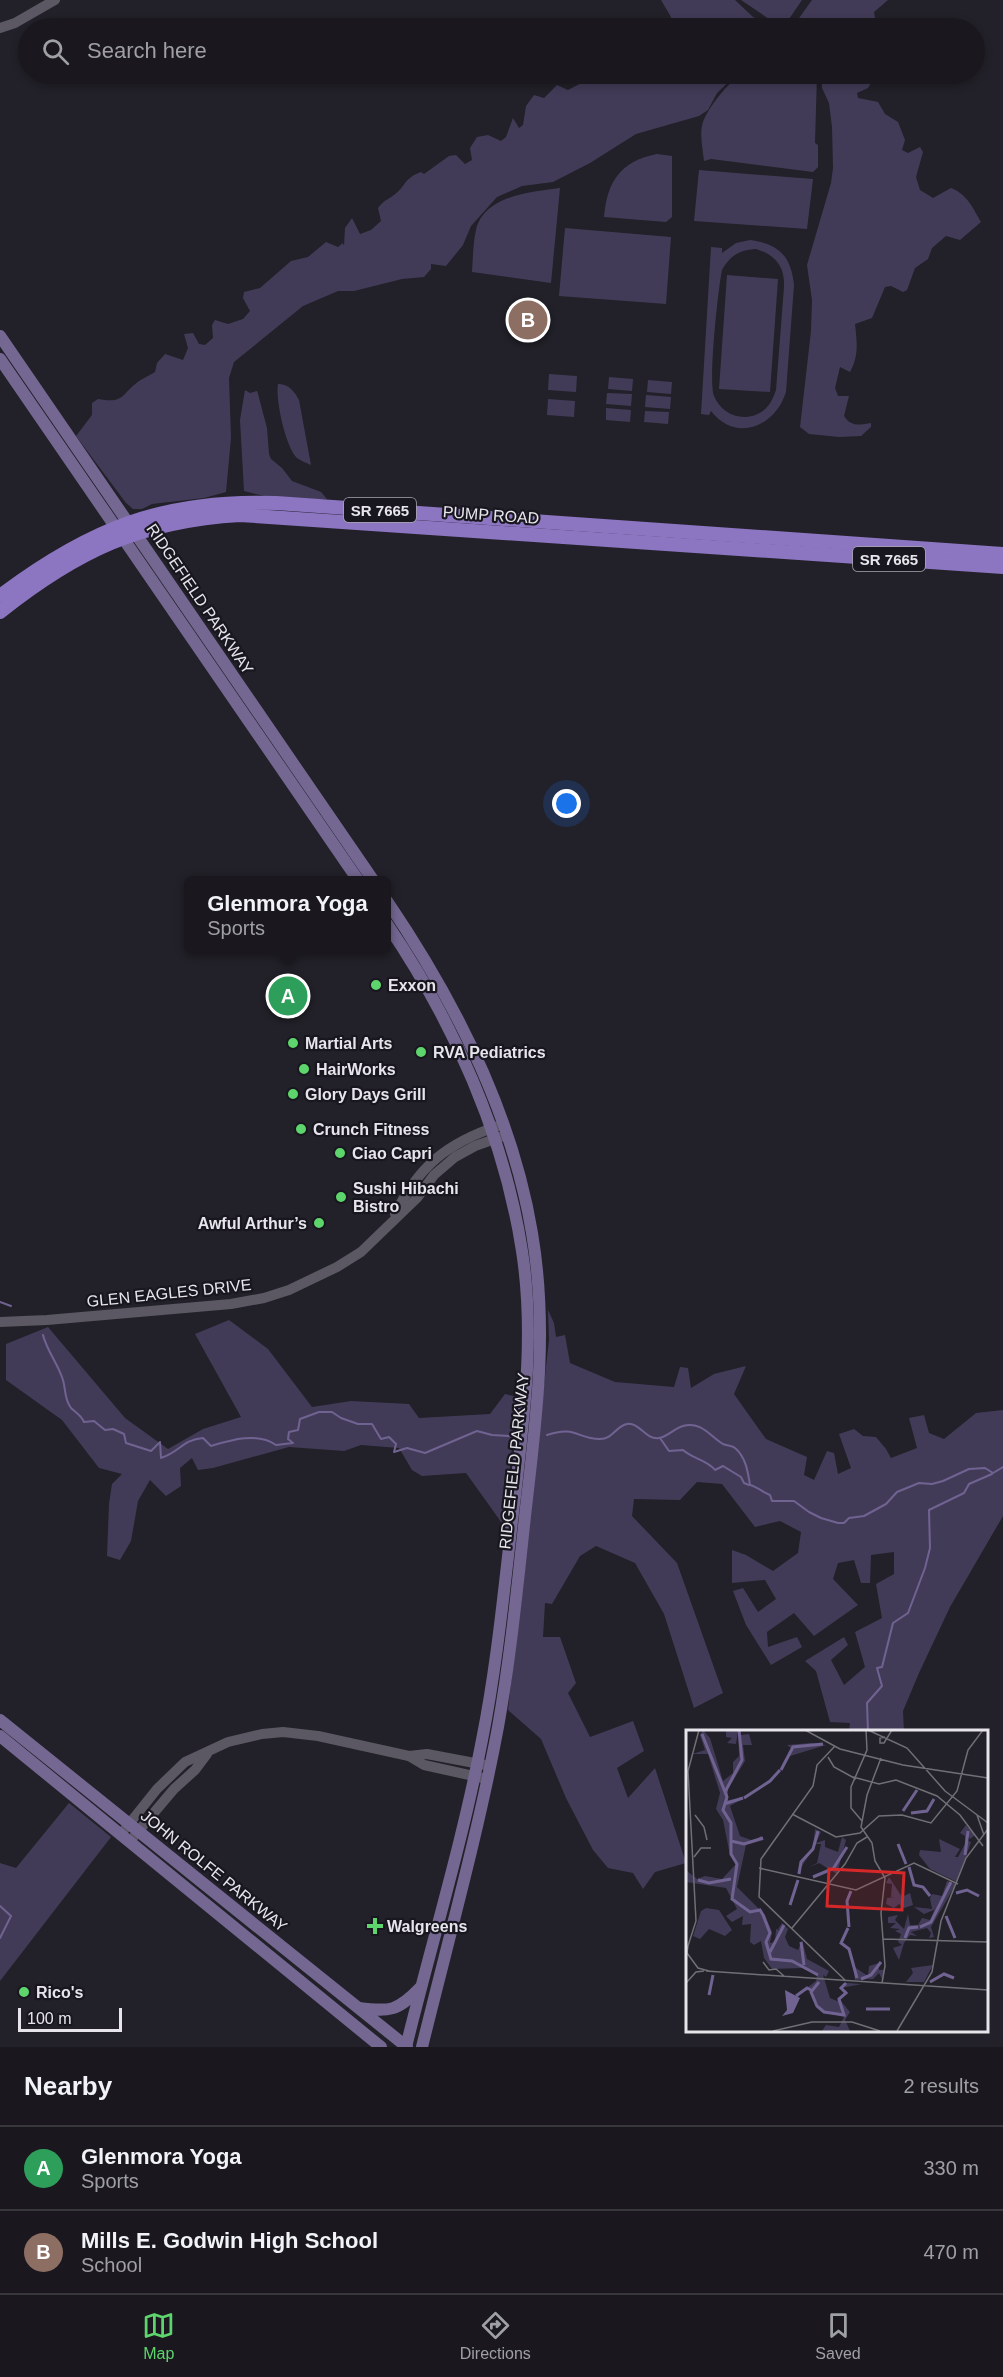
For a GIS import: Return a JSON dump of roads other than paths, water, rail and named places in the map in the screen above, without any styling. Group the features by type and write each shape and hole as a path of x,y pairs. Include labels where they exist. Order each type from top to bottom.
{"main road":[{"name":"RIDGEFIELD PARKWAY","path":"0,336 125,530 355,876"},
{"name":"RIDGEFIELD PARKWAY","path":"0,359 125,530 370,876"},
{"name":"PUMP ROAD","path":"0,596 57,556 188,507 265,503 1003,554"},
{"name":"PUMP ROAD","path":"0,612 53,573 125,530 203,518 257,515 1003,567"},
{"name":"RIDGEFIELD PARKWAY","path":"391,907 445,994 481,1068 498,1131 523,1252 528,1312 528,1360 497,1651 476,1770 406,2047"},
{"name":"RIDGEFIELD PARKWAY","path":"391,930 447,1025 498,1131 524,1194 535,1253 541,1311 541,1357 537,1409 513,1628 490,1766 422,2047"},
{"name":"JOHN ROLFE PARKWAY","path":"0,1720 376,2045"},
{"name":"JOHN ROLFE PARKWAY","path":"0,1736 359,2008 406,2047"},
{"path":"359,2008 377,2011 394,2009 406,2002 421,1987"},
{"path":"429,2021 434,2047"}],"street":[{"path":"24,18 55,0"},
{"path":"0,28 18,21"},
{"name":"GLEN EAGLES DRIVE","path":"0,1322 231,1304 264,1298 289,1290 356,1256 417,1198 445,1164 498,1131"},
{"path":"130,1833 195,1770 207,1754 228,1742 246,1737 283,1732 309,1734 409,1756 424,1765 476,1770 490,1766"},
{"path":"476,1770 487,1779"}],"waterway":[{"path":"0,1302 11,1306"},
{"path":"43,1335 61,1374 69,1405 84,1422 94,1421 105,1430 113,1429 124,1434 126,1443 151,1451 160,1442 161,1458 190,1441 203,1438 211,1446 252,1438 269,1441 276,1445 293,1443 288,1439 289,1432 298,1430 300,1419 319,1412 332,1412 358,1424 372,1424 381,1439 389,1437 396,1444 394,1452 407,1448 425,1453 477,1431 509,1436"},
{"path":"547,1435 564,1431 600,1439 611,1435 623,1425 632,1424 650,1436 659,1438 683,1426 700,1427 723,1444 732,1446 739,1452 744,1460 750,1485 770,1495 772,1501 794,1501 809,1512 838,1523 844,1523 849,1518 864,1516 886,1504 897,1492 919,1483 932,1484 943,1481 969,1469 985,1468 993,1473 1003,1467"},
{"path":"660,1438 669,1451 683,1450 715,1470 723,1466 749,1485"},
{"path":"868,1730 867,1703 882,1686 877,1668 882,1667 893,1623 908,1613 925,1568 930,1548 929,1510 964,1493 969,1484 992,1474"},
{"path":"0,1906 11,1916 0,1938"}],"place":[{"name":"Mills E. Godwin High School","path":"528,320"},
{"name":"Exxon","path":"376,985"},
{"name":"Glenmora Yoga","path":"288,996"},
{"name":"Martial Arts","path":"293,1043"},
{"name":"RVA Pediatrics","path":"421,1052"},
{"name":"HairWorks","path":"304,1069"},
{"name":"Glory Days Grill","path":"293,1094"},
{"name":"Crunch Fitness","path":"301,1129"},
{"name":"Ciao Capri","path":"340,1153"},
{"name":"Sushi Hibachi Bistro","path":"341,1197"},
{"name":"Awful Arthur’s","path":"319,1223"},
{"name":"Walgreens","path":"375,1926"},
{"name":"Rico's","path":"24,1992"}]}
